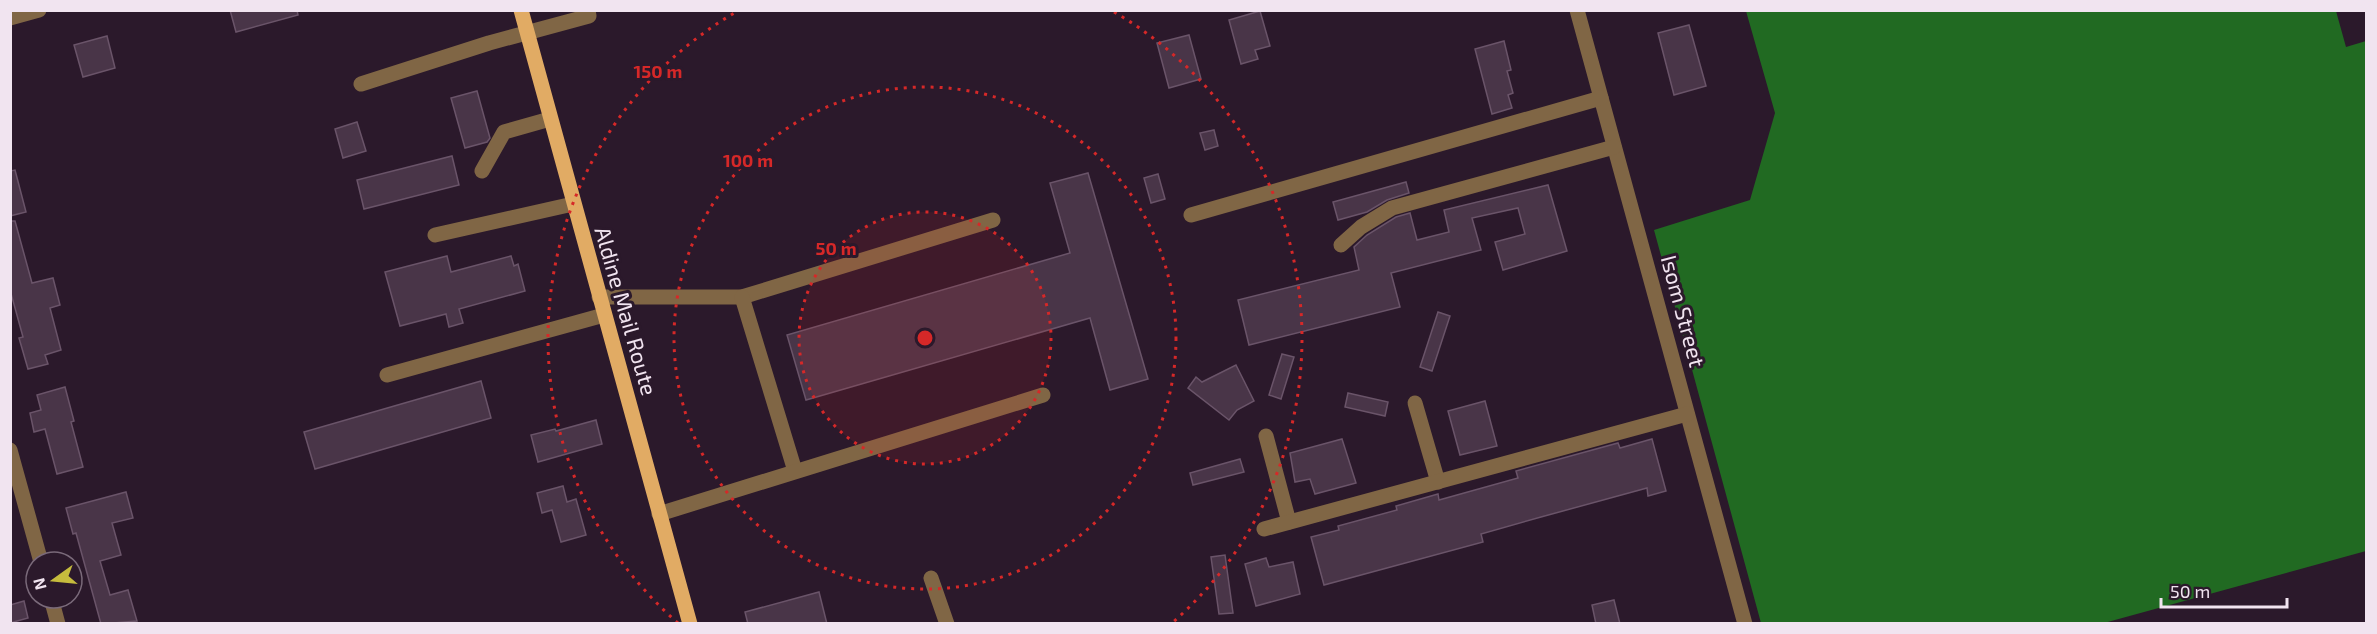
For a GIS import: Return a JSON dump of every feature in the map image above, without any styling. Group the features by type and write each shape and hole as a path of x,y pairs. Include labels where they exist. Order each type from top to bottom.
{"main road":[{"name":"Aldine Mail Route","path":"521,10 690,624"}],"street":[{"path":"10,18 39,10"},
{"path":"361,84 527,32 589,16 588,10"},
{"name":"Isom Street","path":"1577,10 1745,624"},
{"path":"1191,215 1601,98"},
{"path":"482,171 504,132 550,119"},
{"path":"1341,244 1361,227 1392,208 1614,147"},
{"path":"435,235 573,204"},
{"path":"599,297 742,297 993,220"},
{"path":"742,297 795,471"},
{"path":"387,375 604,315"},
{"path":"659,514 1043,395"},
{"path":"1415,403 1438,482"},
{"path":"1264,529 1687,414"},
{"path":"1266,435 1289,522"},
{"path":"10,450 38,550"},
{"path":"931,578 946,624"}],"green space":[{"path":"1746,11 2336,11 2346,47 2366,41 2366,551 2104,623 1761,623 1654,230 1750,200 1775,113"}],"building":[{"path":"230,10 297,10 298,15 236,32"},
{"path":"1260,11 1270,46 1255,50 1258,59 1241,64 1229,20"},
{"path":"1689,25 1706,86 1674,95 1658,33"},
{"path":"1189,35 1201,79 1169,88 1157,43"},
{"path":"107,36 115,68 83,77 74,45"},
{"path":"1504,41 1511,70 1507,71 1513,93 1508,95 1512,108 1492,114 1475,49"},
{"path":"477,91 490,138 487,142 465,148 451,98"},
{"path":"357,122 366,151 343,158 335,129"},
{"path":"1214,130 1218,146 1205,150 1200,133"},
{"path":"452,156 459,185 364,209 357,180"},
{"path":"15,170 26,212 10,216 10,171"},
{"path":"1088,173 1148,379 1110,390 1090,318 806,400 787,335 1070,253 1050,183"},
{"path":"1158,174 1165,199 1151,203 1144,178"},
{"path":"1406,182 1409,193 1387,200 1367,212 1338,220 1333,202"},
{"path":"1548,185 1567,251 1503,270 1495,242 1525,234 1518,208 1472,218 1481,250 1391,273 1400,307 1249,345 1238,300 1359,270 1354,247 1367,235 1396,217 1410,213 1417,240 1449,232 1444,210"},
{"path":"10,221 15,221 32,283 53,278 60,305 50,308 61,350 45,355 48,364 28,369 19,338 23,337 10,290"},
{"path":"447,256 451,272 511,256 514,266 518,264 525,291 459,309 463,323 449,327 446,314 400,326 385,272"},
{"path":"1438,312 1450,316 1432,371 1420,367"},
{"path":"1282,354 1294,357 1281,399 1269,395"},
{"path":"1236,365 1254,401 1237,410 1229,420 1188,388 1196,377 1202,382"},
{"path":"481,381 491,418 315,469 304,432"},
{"path":"65,387 74,421 71,422 83,467 57,474 45,429 34,432 30,413 41,410 37,395"},
{"path":"1348,393 1388,402 1385,416 1345,407"},
{"path":"1485,401 1497,446 1460,455 1448,411"},
{"path":"596,420 602,444 538,462 531,435"},
{"path":"1342,439 1356,483 1315,494 1310,479 1295,482 1290,453"},
{"path":"1652,439 1666,491 1648,496 1647,488 1541,517 1481,534 1483,542 1324,585 1311,537 1339,530 1338,526 1397,510 1396,506 1438,494 1439,500 1518,478 1516,471 1618,443 1620,448"},
{"path":"1240,459 1244,472 1193,485 1190,473"},
{"path":"563,486 567,502 576,499 586,535 561,542 552,510 542,513 537,493"},
{"path":"126,492 133,518 112,523 121,555 100,561 110,595 128,590 137,621 101,624 84,562 84,550 81,550 76,533 73,534 66,508"},
{"path":"1225,555 1233,613 1219,614 1211,557"},
{"path":"1266,558 1269,567 1293,562 1300,594 1256,606 1245,564"},
{"path":"819,592 827,624 748,624 745,612"},
{"path":"1614,600 1620,624 1596,624 1592,605"},
{"path":"24,601 24,610 26,610 28,618 10,623 10,605"}]}
